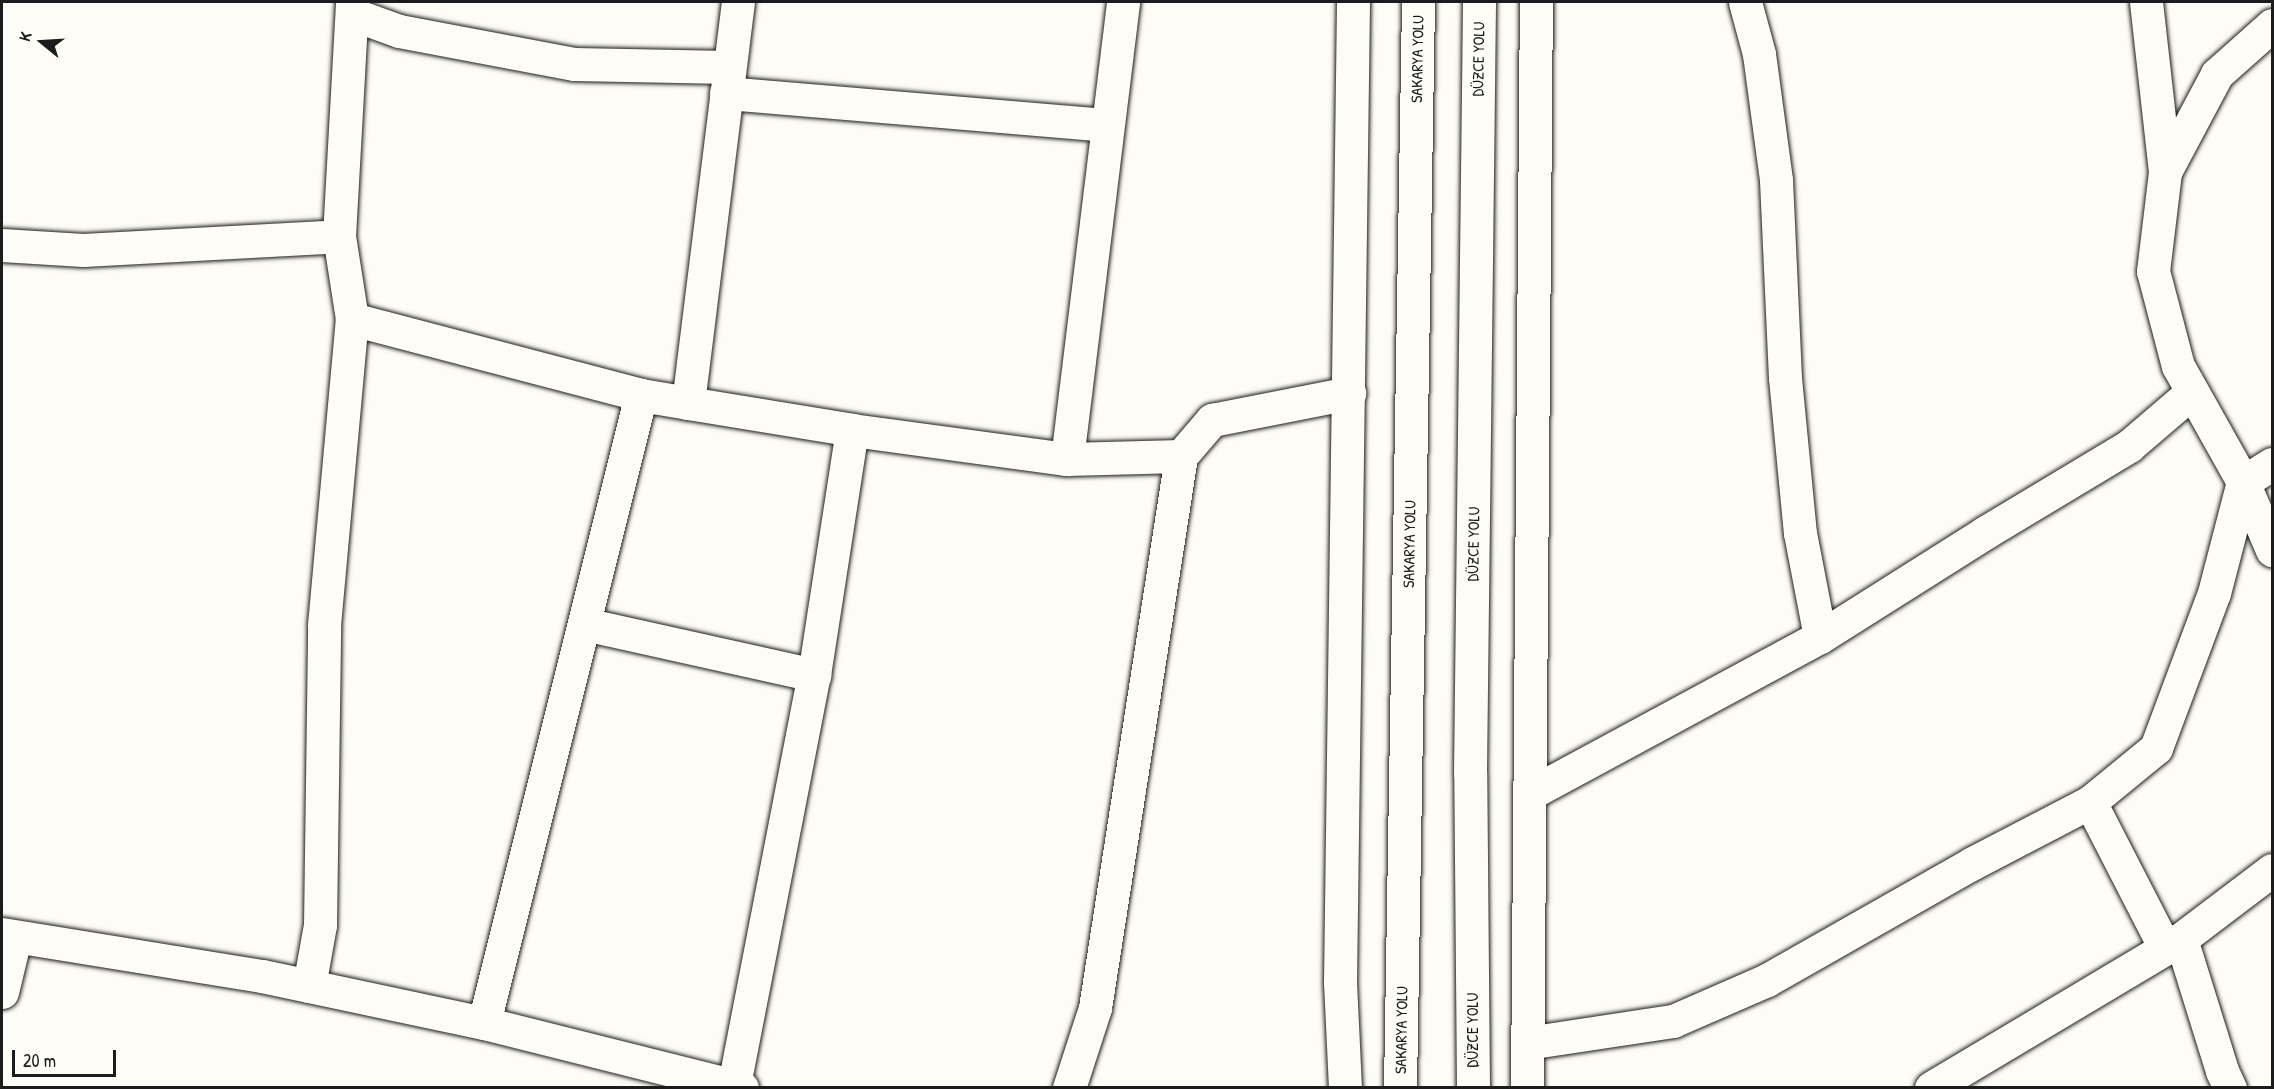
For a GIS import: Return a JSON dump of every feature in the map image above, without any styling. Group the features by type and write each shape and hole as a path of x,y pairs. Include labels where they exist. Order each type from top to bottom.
{"main road":[{"path":"688,403 738,2"},
{"path":"1068,459 1123,2"},
{"path":"1345,1088 1340,983 1353,2"},
{"name":"SAKARYA YOLU","path":"1400,1088 1418,2"},
{"name":"DÜZCE YOLU","path":"1473,1088 1470,773 1479,2"},
{"path":"1527,1088 1536,2"},
{"path":"1745,2 1759,54 1776,180 1785,378 1800,533 1820,637"},
{"path":"2146,2 2165,172 2153,271 2178,366 2243,482 2272,550"},
{"path":"309,986 320,925 324,625 352,319 339,236 352,8 399,31 574,64 1107,124"},
{"path":"2165,172 2217,74 2272,25"},
{"path":"2,246 83,250 339,236"},
{"path":"352,319 641,395 688,403 852,430 1068,459 1181,456"},
{"path":"1531,793 1820,637 1986,532 2129,446 2192,392"},
{"path":"1069,1088 1095,1008 1181,456 1212,420 1349,393"},
{"path":"484,1023 641,395"},
{"path":"2,992 8,936 262,976 484,1023 738,1086 814,675 852,430"},
{"path":"1527,1043 1673,1021 1767,980 1971,864 2090,802 2156,748 2214,593 2243,482 2272,464"},
{"path":"584,624 814,675"},
{"path":"2090,802 2173,944 2230,1088"},
{"path":"1931,1088 2173,944 2272,870"}]}
